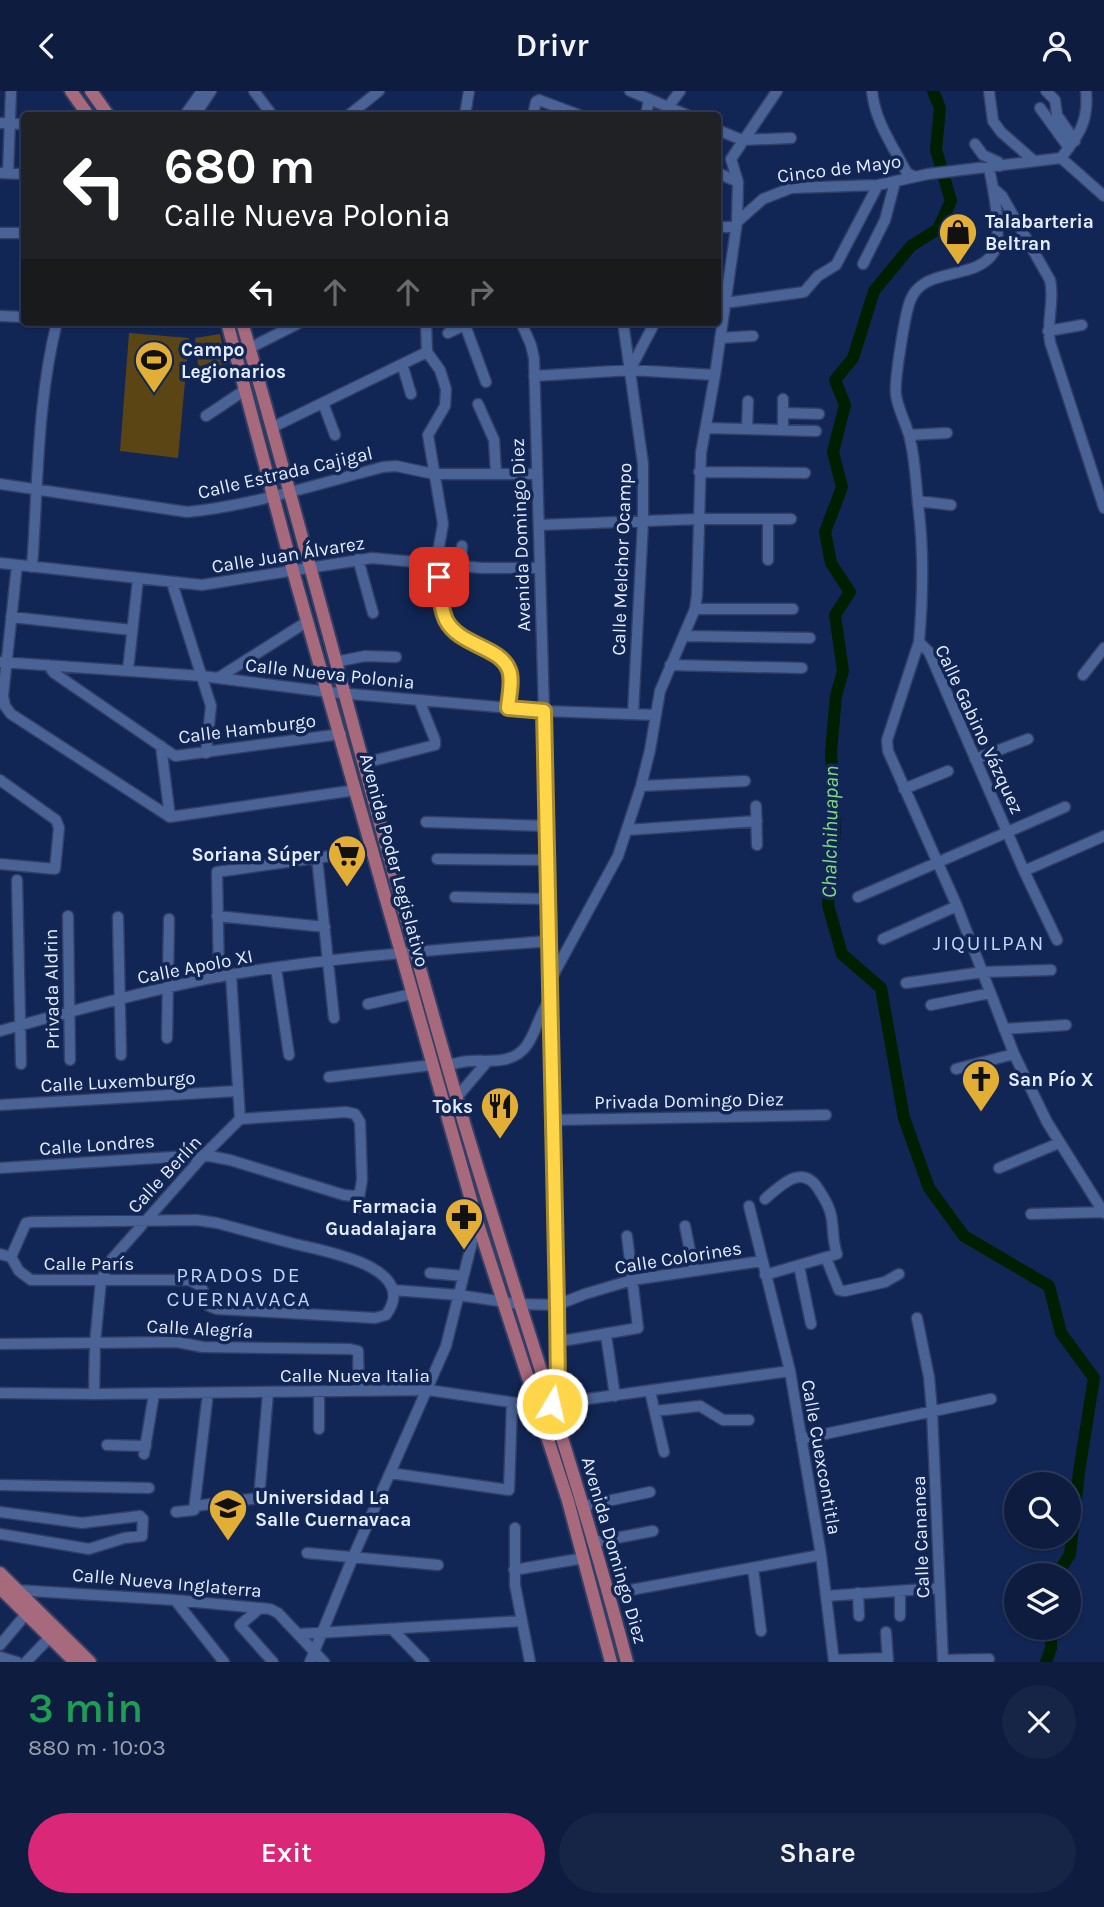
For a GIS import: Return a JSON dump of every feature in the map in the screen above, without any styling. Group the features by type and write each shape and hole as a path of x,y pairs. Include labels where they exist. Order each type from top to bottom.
{"main road":[{"path":"71,91 82,112"},
{"path":"91,91 106,112"},
{"name":"Avenida Poder Legislativo","path":"228,326 293,571 412,994 477,1221 537,1406"},
{"name":"Avenida Poder Legislativo","path":"243,326 415,952 519,1304 552,1404"},
{"name":"Avenida Domingo Diez","path":"552,1404 595,1542 627,1662"},
{"name":"Avenida Domingo Diez","path":"537,1406 568,1501 611,1662"},
{"path":"0,1573 90,1662"},
{"path":"0,1588 75,1662"},
{"name":"Calle Nueva Inglaterra","path":"0,1588 16,1590"}],"street":[{"path":"4,173 4,124 11,91"},
{"path":"186,112 201,91"},
{"path":"196,112 211,91"},
{"path":"254,91 270,112"},
{"path":"466,112 469,91"},
{"path":"630,91 680,112"},
{"path":"668,107 680,91"},
{"path":"550,979 618,856 641,786 660,691 695,608 699,472 737,225 738,182 731,159 777,91"},
{"path":"872,91 874,110 881,125 907,173 913,176"},
{"path":"989,91 993,121 1001,132 1034,161"},
{"path":"1046,91 1055,100 1057,115 1072,145"},
{"path":"1086,91 1086,120 1061,158 1104,196"},
{"path":"352,112 375,92"},
{"path":"647,112 649,99"},
{"path":"534,112 539,100 571,112"},
{"path":"1040,108 1072,145"},
{"path":"721,131 741,141 791,138"},
{"path":"975,144 984,155 998,162 995,167 994,189 997,237 995,250 986,261 972,268 927,281 919,287 910,300 895,392 909,435 922,534 919,642 887,740 888,751 957,906 1014,1054 1059,1143 1104,1212"},
{"name":"Cinco de Mayo","path":"737,225 763,199 791,188 878,185 913,176 1061,158"},
{"path":"721,174 738,182"},
{"path":"863,264 885,220 895,181"},
{"path":"725,303 804,292 818,277 836,265 878,185"},
{"path":"994,189 1002,197 1050,280 1053,292 1048,331 1104,508"},
{"path":"721,227 737,225"},
{"path":"0,233 21,233"},
{"path":"721,287 729,285"},
{"path":"0,316 21,317"},
{"path":"1048,331 1082,325"},
{"path":"32,567 48,360 56,326"},
{"path":"236,355 293,326"},
{"path":"426,326 427,352 440,370 446,389 446,401 428,435 443,524 438,564 440,596 446,621 463,639 494,654 509,670 508,708"},
{"path":"448,333 462,326"},
{"path":"469,326 486,382"},
{"name":"Avenida Domingo Diez","path":"523,326 531,345 534,376 539,524 557,1305 558,1391 552,1404"},
{"name":"Calle Melchor Ocampo","path":"624,326 643,464 643,521 633,714"},
{"path":"631,370 653,326"},
{"path":"720,338 753,336"},
{"path":"271,428 427,352"},
{"path":"402,364 411,394"},
{"path":"534,376 631,370 715,375"},
{"path":"206,416 245,390"},
{"path":"783,399 783,430"},
{"path":"747,429 748,401"},
{"path":"323,403 335,435"},
{"path":"478,404 494,440 496,473"},
{"path":"783,413 818,414"},
{"path":"706,428 816,431"},
{"path":"909,435 947,433"},
{"name":"Calle Estrada Cajigal","path":"0,484 187,512 288,492 397,465 434,474 537,474"},
{"path":"699,472 805,473"},
{"path":"918,501 951,505"},
{"path":"768,519 768,560"},
{"path":"539,524 790,519"},
{"path":"460,566 462,546"},
{"name":"Calle Juan Álvarez","path":"0,563 172,583 216,584 372,558 482,568 540,568"},
{"path":"358,559 373,613"},
{"path":"17,565 3,662 3,696 5,706 11,714 170,817 356,790"},
{"path":"128,670 138,579"},
{"path":"172,583 211,706 206,753"},
{"path":"695,608 793,609"},
{"path":"11,617 132,630"},
{"path":"218,678 308,621"},
{"path":"684,636 810,638"},
{"name":"Calle Gabino Vázquez","path":"919,642 929,652 1024,871 1057,940"},
{"path":"1083,674 1104,648"},
{"path":"335,662 365,656 396,657"},
{"name":"Calle Nueva Polonia","path":"3,662 202,676 328,692 544,711 656,715"},
{"name":"Calle Hamburgo","path":"48,665 54,673 175,756 341,734"},
{"path":"670,665 802,668"},
{"path":"364,763 435,745 419,699"},
{"path":"975,759 1028,739"},
{"name":"Calle Hamburgo","path":"161,746 170,817"},
{"path":"904,789 948,771"},
{"path":"0,780 56,820 59,828 55,869 0,864"},
{"path":"641,786 745,781"},
{"path":"756,806 757,845"},
{"path":"858,897 1065,807"},
{"path":"627,830 757,821"},
{"path":"426,822 546,827"},
{"path":"1024,871 1104,836"},
{"path":"219,977 217,872 373,850"},
{"path":"317,858 334,1018"},
{"path":"437,859 546,860"},
{"path":"17,880 21,1064"},
{"path":"455,897 548,899"},
{"path":"883,939 957,906"},
{"name":"Privada Aldrin","path":"68,916 70,1060"},
{"path":"217,916 325,927"},
{"path":"118,917 121,1055"},
{"path":"167,1038 169,919"},
{"name":"Calle Apolo XI","path":"0,1031 169,987 219,977 401,953 549,941"},
{"path":"276,968 289,1055"},
{"path":"906,983 983,972 1051,970"},
{"path":"232,975 240,1119 346,1112 355,1114 360,1122 362,1180 357,1209"},
{"path":"931,1005 990,993"},
{"path":"368,1004 412,994"},
{"path":"448,1065 470,1061 486,1063 513,1057 528,1043 540,1014 550,1000"},
{"path":"1004,1030 1066,1025"},
{"path":"956,1069 1014,1054"},
{"path":"457,1097 486,1063"},
{"path":"330,1077 433,1065"},
{"name":"Calle Luxemburgo","path":"0,1105 237,1091"},
{"name":"Privada Domingo Diez","path":"552,1119 825,1115"},
{"name":"Calle Berlín","path":"94,1394 95,1343 101,1280 112,1259 204,1155 240,1119"},
{"path":"999,1168 1059,1143"},
{"name":"Calle Londres","path":"0,1168 204,1155 230,1160 344,1195 354,1196 359,1193"},
{"path":"765,1199 782,1184 794,1178 805,1176 813,1179 828,1205 837,1254 765,1275"},
{"name":"Calle Cuexcontitla","path":"749,1206 790,1371 821,1555 834,1661"},
{"path":"1031,1214 1104,1212"},
{"path":"5,1256 26,1223 197,1220 363,1262 387,1280 393,1290"},
{"path":"310,1662 446,1346 477,1221"},
{"path":"685,1226 694,1271"},
{"path":"568,1340 638,1328 627,1235"},
{"name":"Calle París","path":"5,1256 31,1280 190,1280 201,1286 209,1306 217,1309 375,1318 387,1315 393,1305 393,1290"},
{"path":"826,1258 839,1290 885,1282 900,1274"},
{"name":"Calle Colorines","path":"393,1290 458,1295 519,1304 557,1305 632,1280 762,1261"},
{"path":"799,1266 811,1324"},
{"path":"430,1273 463,1276"},
{"name":"Calle Cananea","path":"917,1318 929,1377 932,1411 943,1661"},
{"path":"606,1335 615,1396"},
{"name":"Calle Alegría","path":"0,1344 177,1342 203,1347 350,1349 358,1351 360,1357 359,1390"},
{"name":"Calle Nueva Italia","path":"0,1393 428,1390 537,1406 790,1371"},
{"path":"650,1391 664,1452"},
{"path":"318,1392 319,1429"},
{"path":"176,1512 194,1510 208,1393"},
{"path":"195,1506 259,1498 268,1393"},
{"path":"107,1445 145,1450 154,1394"},
{"path":"801,1439 991,1399"},
{"path":"390,1473 509,1490 512,1403"},
{"path":"655,1411 700,1406 723,1420 750,1420"},
{"path":"0,1485 149,1488"},
{"path":"584,1506 650,1492"},
{"path":"0,1512 82,1523 140,1517 143,1519 142,1536 124,1538 89,1549 0,1534"},
{"path":"515,1528 514,1570 530,1662"},
{"path":"595,1542 653,1531"},
{"path":"306,1553 438,1565"},
{"path":"609,1594 821,1555"},
{"path":"514,1570 583,1557"},
{"path":"753,1568 761,1631"},
{"path":"826,1596 939,1588"},
{"name":"Calle Nueva Inglaterra","path":"16,1590 260,1608 278,1613 324,1662"},
{"path":"900,1591 900,1616"},
{"path":"858,1593 859,1616"},
{"path":"175,1600 224,1662"},
{"path":"260,1608 240,1625 273,1662"},
{"path":"0,1645 27,1613"},
{"path":"299,1634 522,1621"},
{"path":"392,1629 424,1662"},
{"path":"834,1661 888,1660 886,1632"},
{"path":"26,1662 50,1637"},
{"path":"0,1657 17,1662"},
{"path":"943,1661 989,1659"}],"shaded area":[{"name":"Campo Legionarios","path":"129,333 189,338 178,458 120,451"},
{"path":"220,334 229,376 200,382 195,338"}],"waterway":[{"name":"Chalchihuapan","path":"933,91 940,108 936,150 951,201 938,229 911,246 874,291 853,358 835,380 845,405 833,452 842,487 825,532 831,563 850,592 835,615 843,671 836,696 831,752 835,831 828,905 842,954 881,988 904,1118 929,1188 964,1236 1049,1286 1061,1333 1094,1378 1079,1472 1070,1554 1064,1563"},
{"name":"Chalchihuapan","path":"1046,1662 1051,1640"}],"place":[{"name":"Talabarteria Beltran","path":"958,266"},
{"name":"Campo Legionarios","path":"154,394"},
{"name":"Soriana Súper","path":"347,888"},
{"name":"San Pío X","path":"981,1113"},
{"name":"Toks","path":"500,1140"},
{"name":"Farmacia Guadalajara","path":"464,1251"},
{"name":"Universidad La Salle Cuernavaca","path":"228,1542"}],"district":[{"name":"JIQUILPAN","path":"989,943"},
{"name":"PRADOS DE CUERNAVACA","path":"239,1287"}],"route":[{"path":"439,577 446,621 463,639 494,654 509,670 508,708 544,711 558,1391 552,1404"}]}
